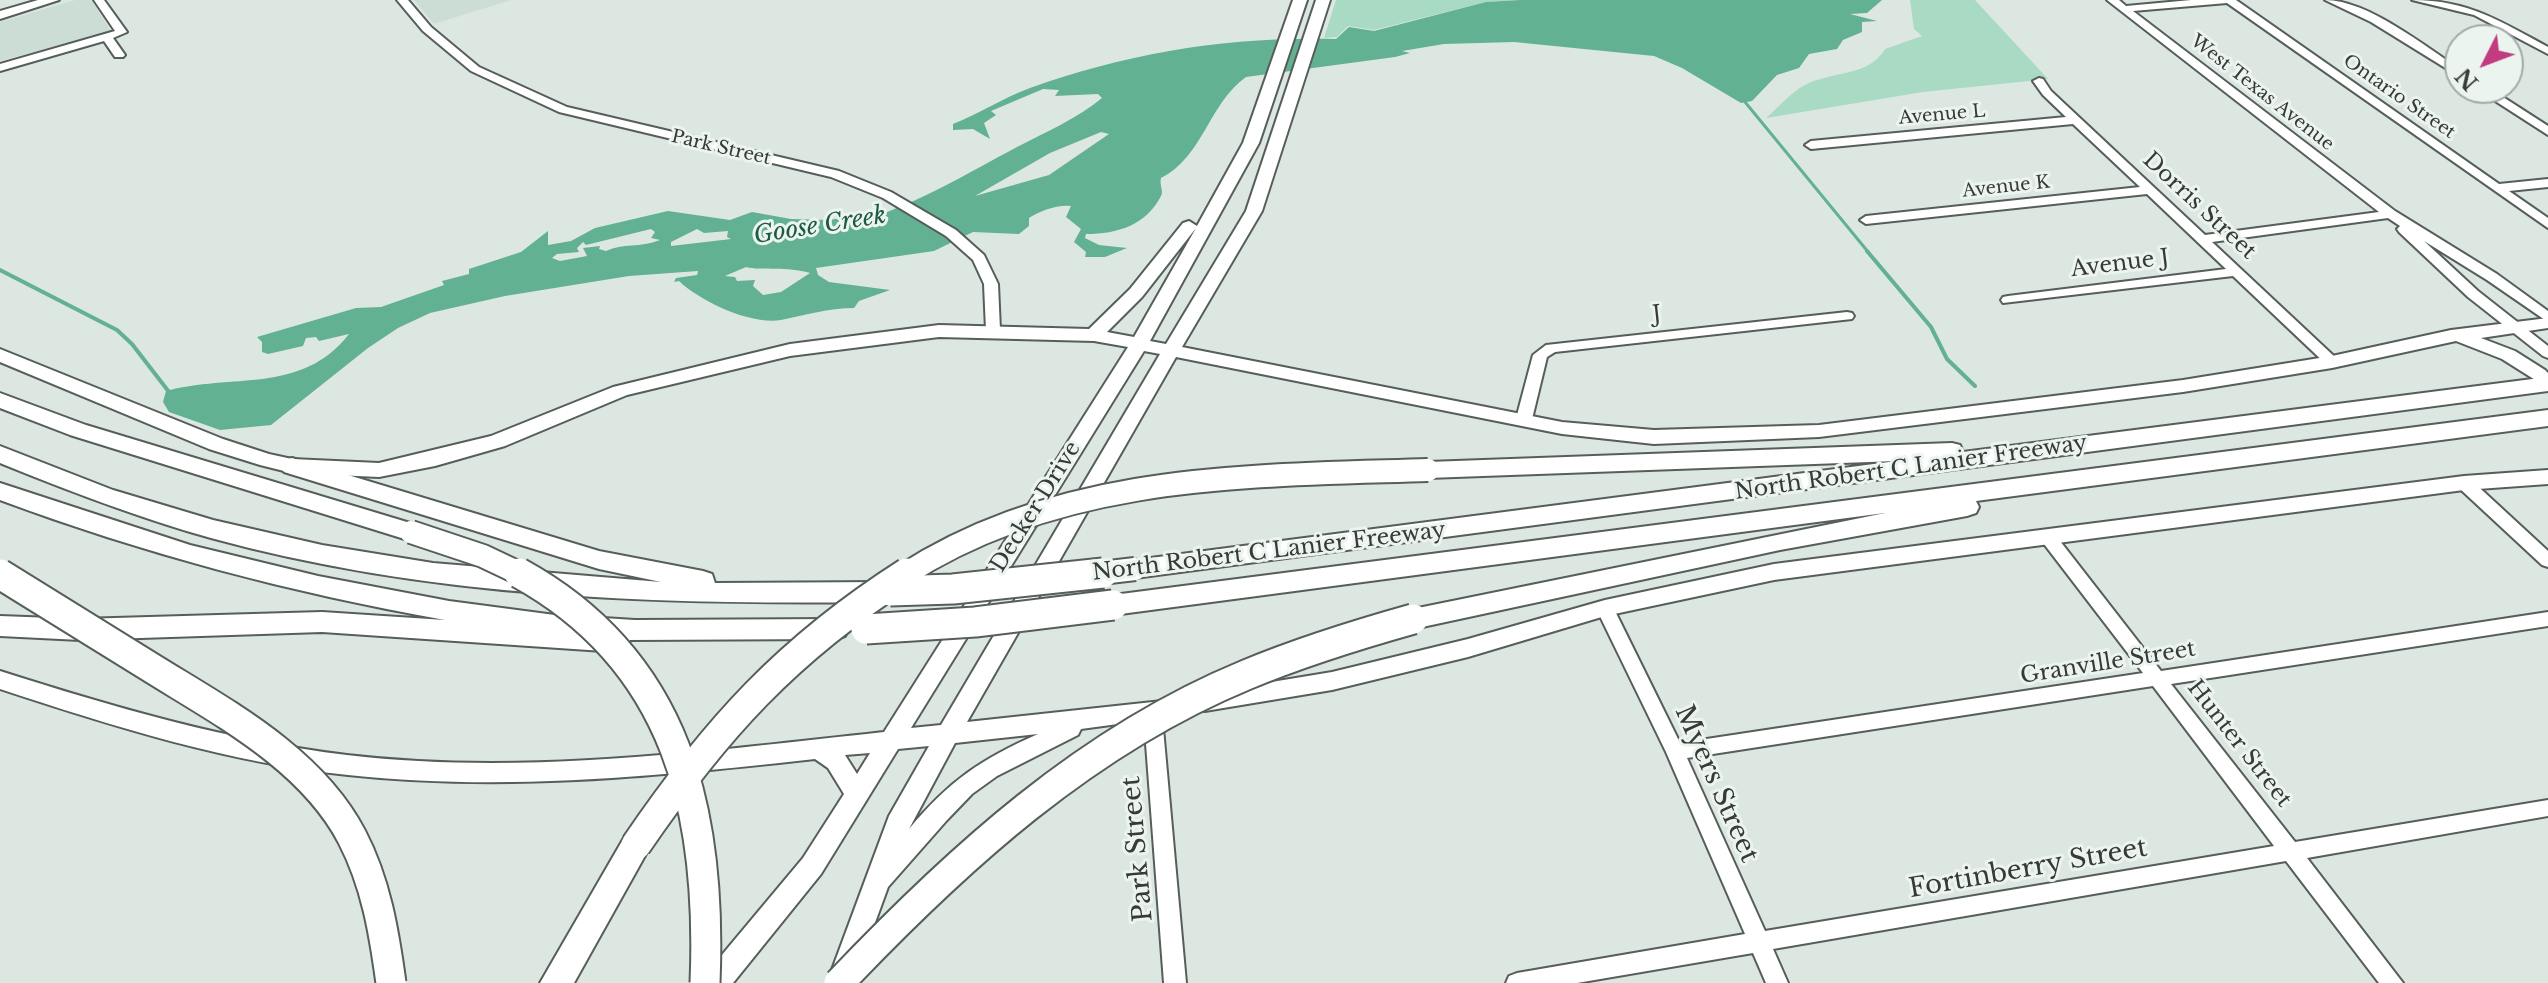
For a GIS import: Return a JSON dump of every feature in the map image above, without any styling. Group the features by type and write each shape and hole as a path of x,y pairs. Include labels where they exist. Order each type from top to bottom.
{"highway":[{"name":"North Robert C Lanier Freeway","path":"0,454 87,491 227,533 381,565 502,581 623,591 800,594 967,587 1135,569 2548,383"},
{"path":"0,400 78,430 485,557 522,574 574,608 637,673 674,737 700,826 707,897 705,983"},
{"name":"North Robert C Lanier Freeway","path":"0,491 104,531 262,576 517,621 700,632 866,629 975,622 1113,605 2548,418"},
{"path":"556,983 668,793 718,729 787,658 830,623 908,571 1005,524 1108,493 1206,479 1943,451 2010,454"},
{"path":"280,463 599,560 675,576 800,594"},
{"path":"840,983 969,852 1062,777 1165,712 1271,663 1312,647 1413,619 1793,539 2083,488 2122,474"},
{"path":"0,574 255,731 306,773 332,804 360,848 380,907 391,983"},
{"path":"0,626 59,628 323,622 533,640 646,643 700,632"}],"main road":[{"path":"0,15 52,0"},
{"name":"Decker Drive","path":"716,983 812,866 1139,345 1251,143 1300,0"},
{"name":"Decker Drive","path":"840,983 901,816 1254,211 1323,0"},
{"path":"1094,335 1136,293 1176,246 1219,179 1251,143"},
{"path":"0,355 216,444 280,463 379,470 435,459 498,441 609,395 674,376 846,341 939,331 1094,335 1562,428 1654,437 1819,431 2183,386 2332,362 2451,336 2548,320"},
{"path":"2451,336 2489,344 2525,364 2548,383"},
{"path":"0,680 83,707 213,741 347,765 495,773 673,765 1083,721 1332,681 1468,648 1605,608 1774,572 2464,483 2548,477"},
{"path":"874,885 974,777 1004,758 1083,721"},
{"path":"820,749 836,761 856,793"}],"street":[{"path":"0,68 107,38 122,29 99,0"},
{"name":"Park Street","path":"402,0 427,29 475,69 563,110 835,174 887,195 951,233 970,249 986,269 991,284 993,330"},
{"name":"West Texas Avenue","path":"2112,0 2390,214 2492,277 2548,320"},
{"path":"2124,9 2228,0"},
{"name":"Ontario Street","path":"2228,0 2548,224"},
{"path":"2330,0 2375,20 2444,64"},
{"path":"2417,0 2489,18 2548,51"},
{"path":"107,38 119,55"},
{"name":"Dorris Street","path":"2039,81 2076,120 2332,362"},
{"path":"2506,104 2548,131"},
{"name":"Avenue L","path":"1811,145 2076,120"},
{"path":"2497,188 2548,183"},
{"name":"Avenue K","path":"1866,220 2150,190"},
{"path":"2202,239 2390,214"},
{"name":"West Texas Avenue","path":"2390,214 2429,254 2548,353"},
{"name":"Avenue J","path":"2008,300 2236,272"},
{"name":"J","path":"1524,419 1540,355 1551,348 1847,316"},
{"path":"2464,483 2548,561"},
{"name":"Hunter Street","path":"2047,536 2392,983"},
{"name":"Myers Street","path":"1605,608 1675,752 1777,983"},
{"name":"Granville Street","path":"1675,752 2548,619"},
{"name":"Park Street","path":"1153,712 1175,983"},
{"name":"Fortinberry Street","path":"1517,983 2548,808"}],"shaded area":[{"path":"75,0 91,0 111,31 0,61 0,22"},
{"path":"414,0 511,0 434,24"},
{"path":"1336,0 1517,0 1486,2 1374,30 1348,26 1337,37 1324,38"},
{"path":"1910,0 1975,0 2048,79 1923,92 1766,118 1805,85 1860,69 1878,58 1885,49 1922,36 1914,29"}],"water":[{"path":"1882,0 1867,13 1850,14 1877,21 1862,22 1862,32 1843,40 1837,49 1809,54 1799,68 1777,75 1752,101 1741,103 1682,68 1654,56 1514,42 1444,44 1402,51 1410,53 1395,57 1246,77 1223,101 1187,157 1161,178 1162,194 1147,214 1120,230 1086,234 1085,238 1099,245 1127,248 1105,257 1085,257 1086,252 1074,242 1081,229 1066,217 1071,206 1061,206 1029,218 1029,226 1019,234 973,232 934,251 816,268 818,275 829,282 890,290 859,301 854,308 769,321 726,310 679,281 674,282 676,278 697,275 698,271 629,276 505,296 430,313 398,328 368,348 271,425 220,430 169,412 163,402 166,391 264,379 310,366 330,353 349,334 319,341 316,337 306,338 303,346 268,354 262,352 262,342 257,337 356,308 381,307 444,285 442,281 469,274 469,269 521,252 548,231 548,245 571,241 595,228 668,211 730,220 752,212 791,219 830,220 860,214 870,218 945,186 1072,118 1102,98 1098,94 1055,96 1059,90 1043,89 991,111 996,115 984,123 990,139 973,129 953,130 953,124 1010,96 1067,75 1182,49 1259,40 1336,39 1349,27 1374,31 1486,2","holes":["1101,132 1109,134 1049,175 975,196 1050,153","651,229 655,232 651,238 660,240 606,251 599,249 600,246 583,248 587,256 560,261 552,258 557,254 579,252 577,248 583,242 586,245","697,229 704,233 728,231 727,237 731,239 671,246 671,242","746,267 810,273 781,292 763,295 753,286 755,280 737,281 735,277 725,276"]}],"waterway":[{"path":"1745,102 1869,253"},
{"path":"1867,251 1931,327 1947,359 1975,386"},
{"name":"Goose Creek","path":"0,270 117,330 132,344 169,392"}]}
